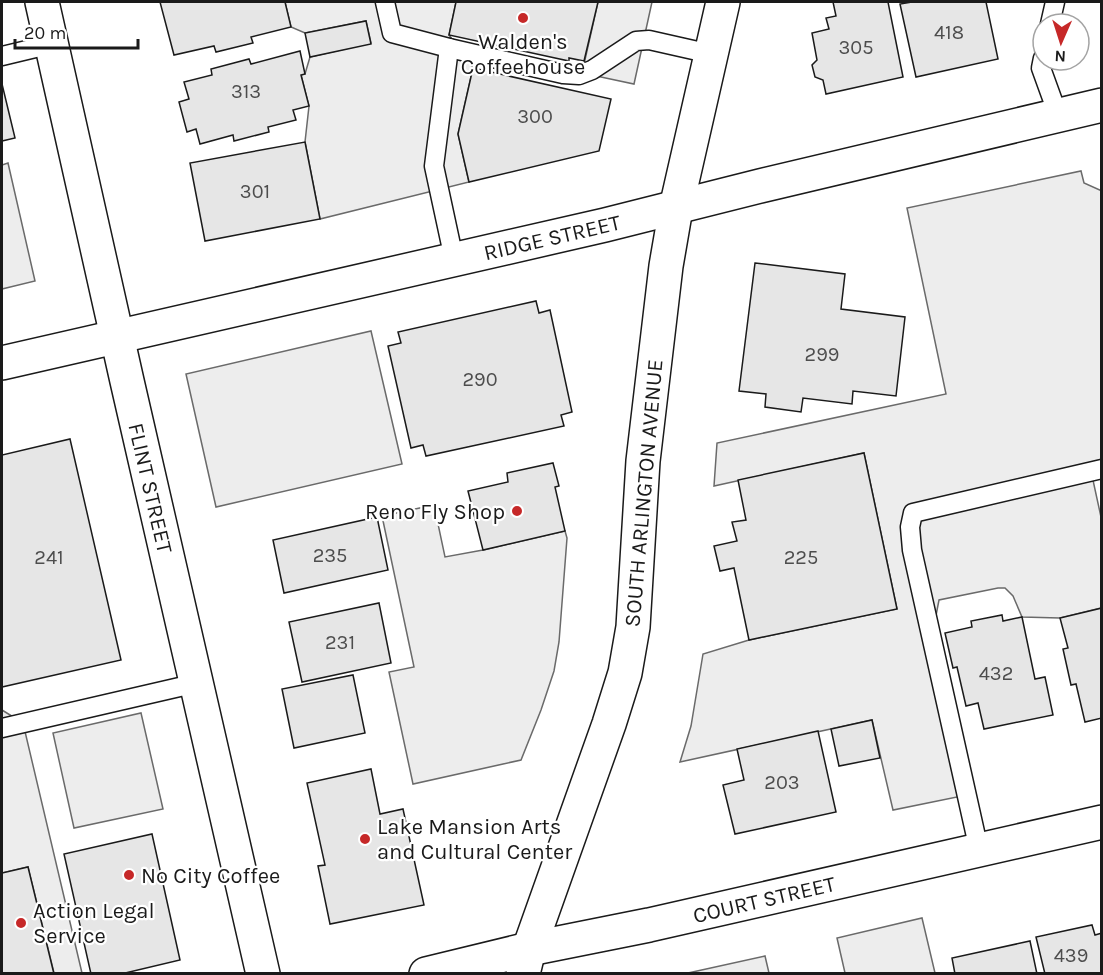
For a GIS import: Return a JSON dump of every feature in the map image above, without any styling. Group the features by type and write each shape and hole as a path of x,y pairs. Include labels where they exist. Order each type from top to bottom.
{"street":[{"name":"FLINT STREET","path":"42,2 263,974"},
{"name":"SOUTH ARLINGTON AVENUE","path":"526,961 625,673 633,627 641,484 666,266 676,208 723,2"},
{"name":"RIDGE STREET","path":"2,363 676,208 1101,105"},
{"name":"COURT STREET","path":"426,974 526,961 659,922 1101,822"}],"lane":[{"path":"385,2 392,33 563,74 579,75 592,70 636,40 649,40 711,54"},
{"path":"2,56 52,44"},
{"path":"449,48 434,166 454,259"},
{"path":"1042,72 1058,116"},
{"path":"979,850 912,550 910,527 914,513 1101,468"},
{"path":"2,728 196,683"}],"shaded area":[{"path":"285,2 456,2 449,35 473,68 458,134 469,182 320,219 305,142 309,106 301,75 305,74 310,57 371,43 366,21 305,33 291,27"},
{"path":"598,2 652,2 634,84 582,73"},
{"path":"8,163 35,281 2,289 2,165"},
{"path":"1081,171 1084,183 1102,191 1102,469 1091,471 1101,517 1101,608 1060,618 1022,617 1013,596 1005,588 939,600 932,636 967,795 893,810 872,720 680,762 691,726 703,654 749,640 897,609 864,453 714,486 717,443 946,394 907,208"},
{"path":"371,331 402,464 216,507 186,374"},
{"path":"434,505 445,557 565,531 567,538 559,642 554,671 521,760 413,784 389,672 414,667 382,516"},
{"path":"2,710 23,723 82,973 54,973 28,867 2,873"},
{"path":"141,713 163,809 74,828 53,733"},
{"path":"922,918 935,973 845,973 837,938"},
{"path":"765,956 769,973 688,973"}],"building":[{"path":"160,2 285,2 291,27 251,37 253,43 216,52 214,46 174,55"},
{"name":"Walden's Coffeehouse","path":"456,2 598,2 584,61 569,58 569,61 449,35"},
{"path":"833,2 888,2 903,77 826,94 823,80 815,77 812,65 817,60 812,33 829,29 826,18 836,16"},
{"path":"986,2 998,59 916,77 900,4"},
{"path":"366,21 371,44 310,57 305,33"},
{"path":"300,51 305,74 301,75 309,106 293,110 296,120 268,127 269,132 234,141 233,135 200,144 196,129 187,132 179,102 189,99 184,82 212,75 211,69 249,59 251,64"},
{"path":"473,68 611,99 599,151 469,182 458,134"},
{"path":"2,84 15,138 2,141"},
{"path":"305,142 320,219 205,241 190,163"},
{"path":"755,263 845,274 841,309 905,317 896,396 853,391 852,404 803,398 801,412 765,407 766,394 739,391"},
{"path":"536,301 539,313 550,310 572,412 561,415 564,426 426,456 423,445 411,448 388,346 401,343 398,332"},
{"path":"70,439 121,660 2,687 2,455"},
{"path":"864,453 897,609 749,640 734,568 720,571 714,546 737,541 732,522 746,520 738,480"},
{"name":"Reno Fly Shop","path":"553,463 559,486 555,487 565,531 483,550 468,491 508,482 507,473"},
{"path":"377,517 388,570 284,593 273,540"},
{"path":"379,603 391,663 302,682 289,622"},
{"path":"1102,608 1102,718 1085,722 1076,684 1071,685 1063,649 1068,648 1060,618"},
{"path":"1002,615 1003,621 1022,617 1035,679 1045,677 1053,715 984,729 978,703 966,706 957,667 953,668 945,633 972,627 971,621"},
{"path":"353,675 365,733 294,748 282,689"},
{"path":"872,720 880,758 839,766 831,729"},
{"path":"818,731 836,812 735,834 723,785 744,780 737,749"},
{"name":"Lake Mansion Arts and Cultural Center","path":"371,769 380,814 403,809 424,905 330,924 318,866 325,865 307,783"},
{"path":"152,834 180,960 121,974 91,974 64,854"},
{"name":"Action Legal Service","path":"28,867 54,974 2,974 2,873"},
{"path":"1092,925 1095,935 1102,933 1102,974 1045,974 1036,937"},
{"path":"1030,941 1037,974 955,974 952,958"}],"place":[{"name":"Walden's Coffeehouse","path":"523,18"},
{"name":"Reno Fly Shop","path":"517,511"},
{"name":"Lake Mansion Arts and Cultural Center","path":"365,839"},
{"name":"No City Coffee","path":"129,875"},
{"name":"Action Legal Service","path":"21,923"}]}
